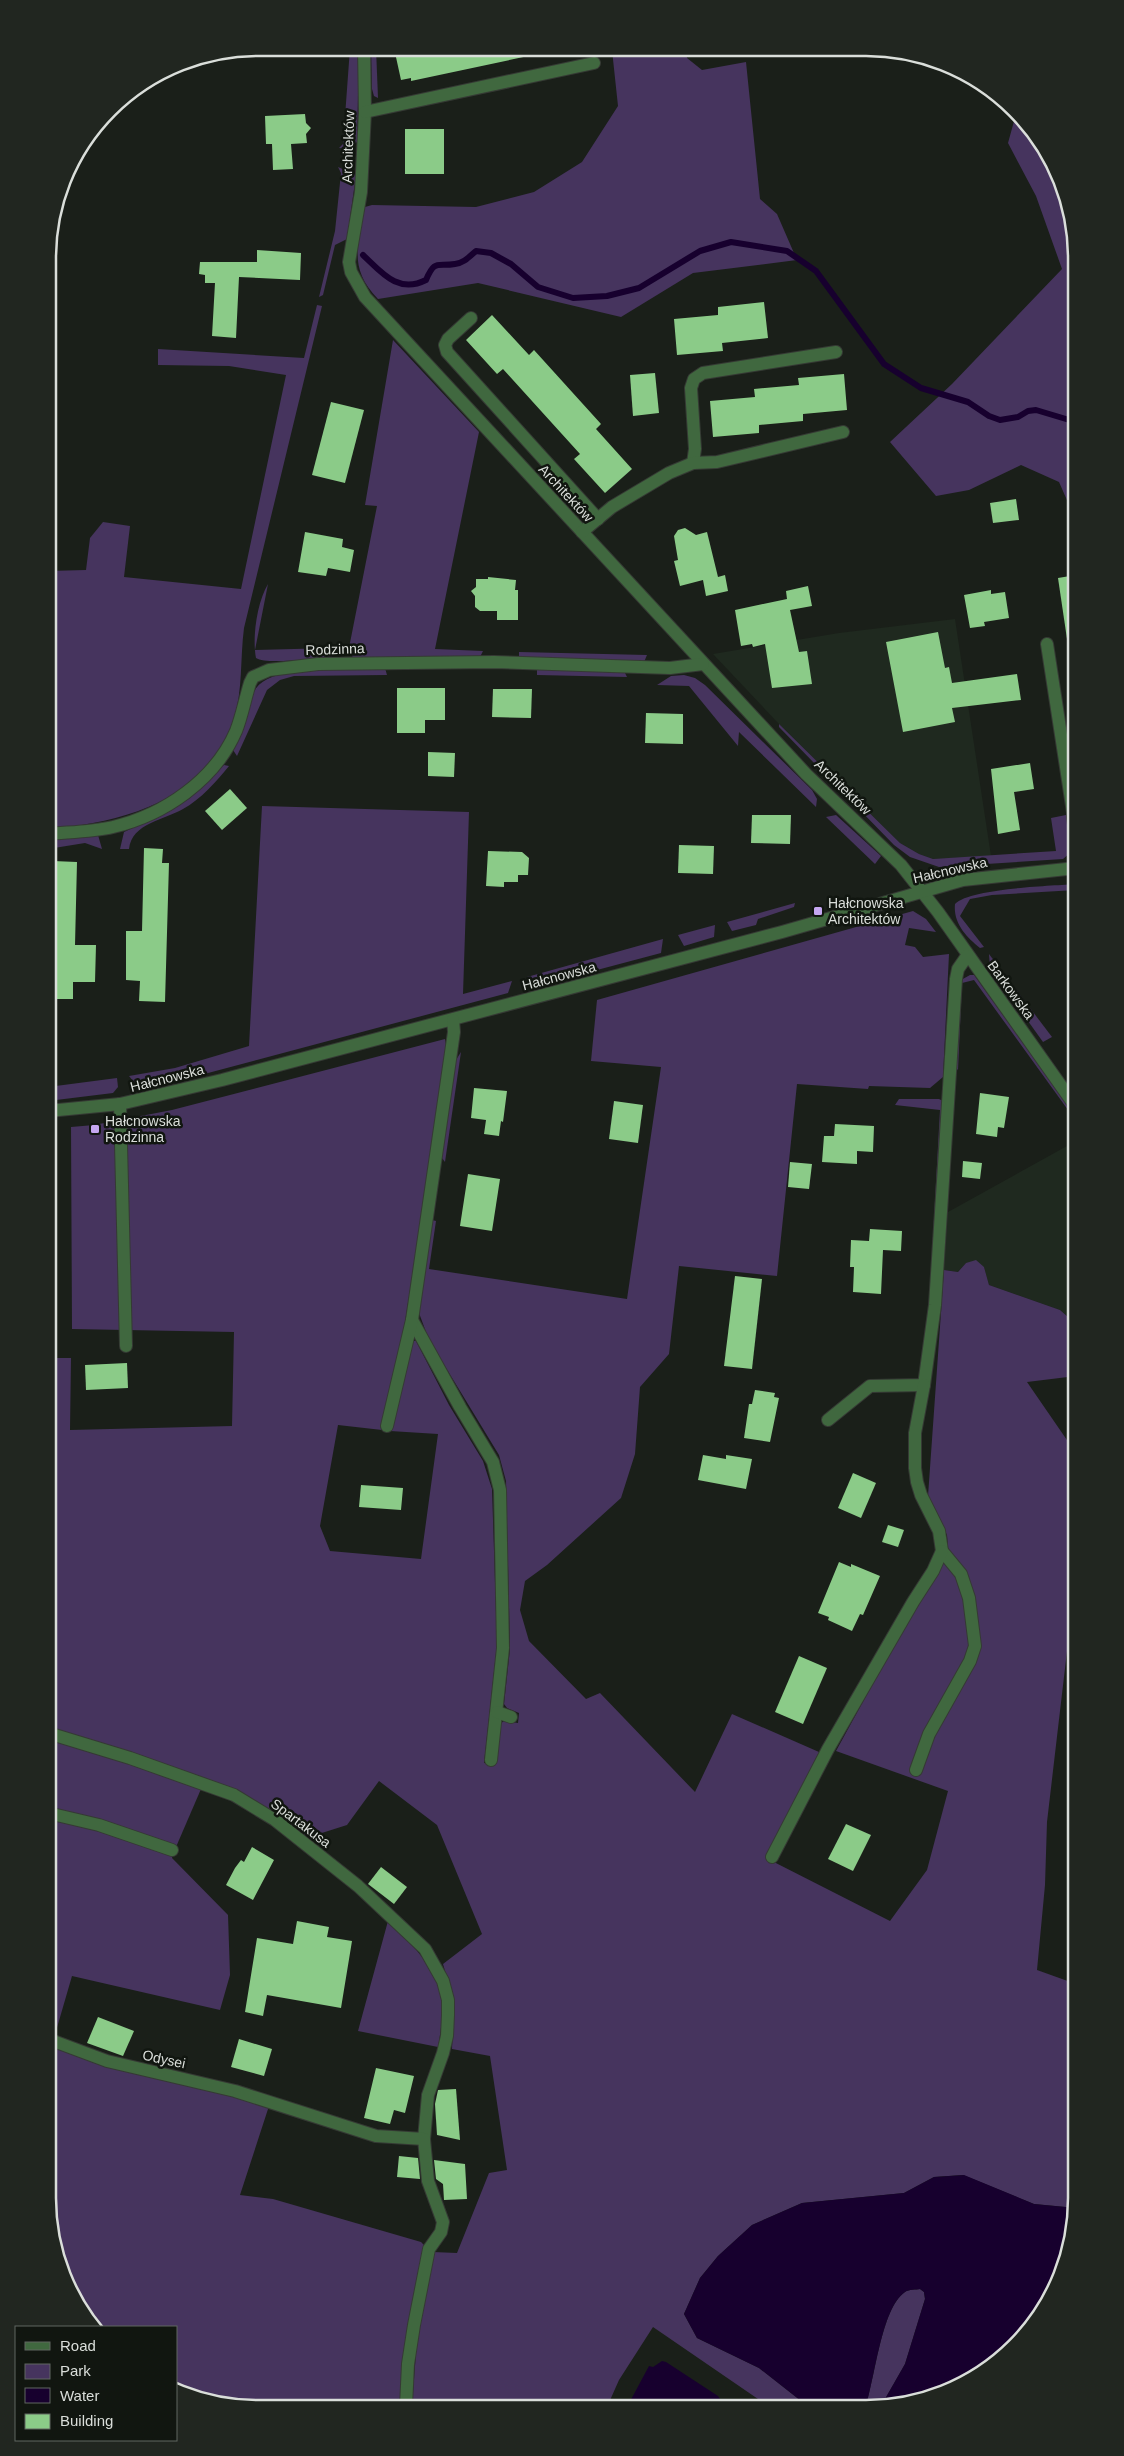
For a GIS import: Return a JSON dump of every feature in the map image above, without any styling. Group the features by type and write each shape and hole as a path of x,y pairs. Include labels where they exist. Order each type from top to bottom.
{"street":[{"name":"Architektów","path":"364,56 365,112 361,192 349,262 356,283 365,297 806,774 901,864 922,891"},
{"path":"365,112 594,63"},
{"path":"471,318 448,339 445,345 448,352 598,519"},
{"path":"693,463 695,449 690,388 694,379 703,373 836,352"},
{"path":"582,532 612,507 669,473 693,463 717,462 843,432"},
{"path":"1048,644 1068,778"},
{"name":"Rodzinna","path":"56,833 112,827 151,814 170,804 197,782 222,757 236,730 253,677 268,670 318,664 494,662 670,668 703,664"},
{"name":"Hałcnowska","path":"56,1110 120,1104 453,1020 782,932 922,891 980,877 1068,869"},
{"name":"Barkowska","path":"922,891 1068,1096"},
{"path":"772,1857 828,1749 913,1602 934,1571 942,1551 939,1531 921,1495 915,1468 915,1433 935,1305 956,979 958,969 967,956"},
{"path":"387,1426 412,1320 454,1032 453,1020"},
{"path":"120,1104 126,1346"},
{"path":"412,1320 446,1384 493,1462 500,1490 503,1648 491,1760"},
{"path":"828,1420 870,1386 924,1385"},
{"path":"916,1770 929,1734 970,1661 975,1646 970,1598 961,1574 942,1551"},
{"path":"497,1712 511,1717"},
{"name":"Spartakusa","path":"56,1735 130,1758 234,1795 275,1820 358,1886 425,1949 443,1981 448,2000 448,2036 444,2053 428,2096 424,2139 428,2181 443,2222 438,2239 429,2249 408,2364 406,2400"},
{"path":"56,1815 99,1825 172,1850"},
{"name":"Odysei","path":"56,2042 106,2062 219,2087 276,2103 376,2136 424,2139"}],"shaded area":[{"path":"955,619 991,856 933,859 919,854 900,843 779,724 713,654 839,633"},
{"path":"1068,1145 1068,1317 1060,1310 989,1285 984,1267 966,1263 958,1272 944,1270 948,1212"}],"green space":[{"path":"349,56 359,56 357,142 349,149 339,148 343,144"},
{"path":"371,56 376,56 378,98 374,96 372,89"},
{"path":"613,56 687,56 702,70 746,62 760,199 777,214 797,260 693,273 621,317 478,283 378,299 369,288 362,277 358,256 358,245 365,207 372,205 476,207 534,192 582,162 618,106"},
{"path":"1014,121 1041,157 1057,194 1064,219 1068,259 1068,502 1059,482 1021,465 969,490 936,496 890,442 952,384 1062,269 1036,196 1008,143"},
{"path":"338,167 356,175 347,239 335,245 323,295 319,297 335,231 341,173"},
{"path":"317,305 322,306 244,628 237,708 222,747 205,770 184,788 159,802 133,813 105,821 56,828 56,571 86,570 90,538 103,522 130,526 124,577 241,589 286,375 229,366 158,365 158,349 304,358"},
{"path":"393,340 479,432 435,649 483,651 480,657 353,657 348,653 377,506 365,505"},
{"path":"268,584 255,650 256,620 261,600"},
{"path":"333,648 332,657 281,661 256,658 255,650"},
{"path":"519,652 647,655 644,662 519,657"},
{"path":"334,668 385,668 387,675 294,676 280,680 267,690 237,756 233,750 254,692 262,682 293,671"},
{"path":"537,669 625,673 627,677 537,675"},
{"path":"684,675 695,678 705,685 812,790 817,799 816,807 739,732 738,746 689,686 657,685 671,676"},
{"path":"779,724 900,843 919,854 933,859 1056,851 1051,818 1066,815 1068,855 1063,859 939,867 910,857 894,845 779,727"},
{"path":"224,765 229,766 196,801 142,828 131,840 129,849 120,849 124,832 171,810 190,798"},
{"path":"262,806 469,812 463,994 512,981 508,993 163,1085 148,1088 137,1084 129,1076 175,1068 249,1046"},
{"path":"836,815 881,856 875,864 826,817"},
{"path":"98,835 102,849 85,843 56,848 56,838"},
{"path":"1068,885 1068,890 992,895 970,899 960,916 984,947 980,948 961,929 956,917 955,904 977,894"},
{"path":"795,903 794,907 758,919 756,925 732,931 727,922"},
{"path":"913,911 926,919 936,932 909,928 905,945 915,947 923,957 949,954 943,1077 930,1088 869,1086 868,1089 797,1084 777,1276 679,1266 669,1354 640,1387 635,1454 621,1498 547,1565 525,1581 520,1610 529,1641 586,1699 600,1693 695,1792 732,1714 819,1752 766,1858 890,1921 927,1870 948,1791 836,1751 912,1612 943,1563 948,1547 947,1535 928,1496 944,1270 958,1272 966,1263 976,1260 984,1267 989,1285 1060,1310 1068,1317 1068,1377 1027,1382 1068,1442 1068,1643 1047,1822 1045,1885 1037,1970 1068,1981 1067,2207 1034,2204 963,2175 934,2177 904,2193 802,2203 752,2225 718,2256 700,2278 684,2314 697,2338 759,2368 800,2400 759,2400 653,2327 619,2380 610,2400 412,2400 418,2326 433,2252 457,2253 489,2173 507,2170 490,2056 452,2049 454,2002 443,1964 482,1934 437,1825 379,1781 347,1825 306,1838 279,1818 56,1732 56,1358 71,1358 70,1430 232,1426 234,1332 72,1329 71,1127 94,1125 172,1110 445,1039 447,1052 405,1322 382,1430 338,1425 320,1526 330,1551 421,1559 438,1434 390,1431 411,1341 416,1341 449,1405 483,1461 492,1489 497,1644 484,1763 495,1764 500,1724 504,1721 518,1723 519,1713 507,1708 504,1704 510,1649 506,1481 499,1455 429,1340 419,1313 432,1220 436,1221 429,1269 627,1299 661,1067 591,1061 597,1000"},
{"path":"715,925 714,937 684,946 678,935"},
{"path":"663,939 661,953 533,987 527,977"},
{"path":"989,954 1052,1037 1043,1042 990,968"},
{"path":"974,975 1068,1106 1068,1110 974,980 962,983 958,1070 956,1068 961,980"},
{"path":"461,1052 445,1162 442,1158 456,1060"},
{"path":"117,1078 118,1087 113,1093 56,1100 56,1086"},
{"path":"899,1099 939,1099 943,1101 932,1254 940,1110 895,1105"},
{"path":"56,1741 165,1775 201,1789 176,1847 56,1811"},
{"path":"56,1820 98,1829 173,1854 172,1858 228,1915 230,1975 220,2010 72,1976 56,2031"},
{"path":"388,1921 417,1950 438,1985 442,2012 438,2047 358,2031"},
{"path":"56,2046 269,2106 240,2195 273,2199 421,2242 426,2247 402,2400 259,2400 232,2398 206,2393 178,2383 178,2326 102,2326 83,2299 67,2262 60,2237 56,2197"},
{"path":"920,2289 924,2292 925,2299 905,2364 885,2399 868,2400 884,2328 897,2300 910,2290"}],"water":[{"path":"964,2175 1034,2204 1067,2207 1061,2250 1041,2299 1018,2331 999,2350 978,2366 955,2379 930,2389 905,2396 885,2399 905,2364 925,2299 924,2292 920,2289 905,2292 897,2300 890,2313 884,2328 868,2400 800,2400 759,2368 697,2338 684,2314 700,2278 718,2256 752,2225 802,2203 904,2193 934,2177"},
{"path":"662,2361 666,2362 718,2396 721,2400 631,2400 649,2366 653,2367"}],"building":[{"path":"396,56 528,56 411,81 411,78 401,80"},
{"path":"305,114 306,123 311,128 306,134 307,143 291,144 293,169 273,170 272,144 266,144 265,116"},
{"path":"405,129 444,129 444,174 405,174"},
{"path":"257,250 301,253 300,280 239,277 236,338 212,336 215,283 205,283 205,275 199,274 200,262 257,262"},
{"path":"764,302 768,338 722,343 723,351 677,355 674,319 718,315 718,307"},
{"path":"492,315 529,355 534,350 601,424 596,429 632,469 605,493 574,459 580,454 503,369 497,374 466,340"},
{"path":"655,373 659,413 633,416 630,375"},
{"path":"844,374 847,410 803,414 803,421 759,425 759,433 713,437 710,401 755,397 754,389 799,385 798,378"},
{"path":"331,402 364,410 345,483 312,475"},
{"path":"1016,499 1019,520 993,523 990,503"},
{"path":"685,528 696,535 707,532 718,577 725,575 728,591 706,596 703,580 680,586 674,561 678,560 674,536 678,530"},
{"path":"305,532 343,539 342,547 354,550 350,572 328,568 326,576 298,572"},
{"path":"1068,576 1068,639 1067,639 1058,578"},
{"path":"488,577 516,580 518,620 497,620 497,611 480,611 475,607 475,596 471,591 476,587 476,579 488,579"},
{"path":"808,586 812,606 790,610 799,652 807,651 812,684 772,688 765,644 753,647 752,644 741,646 735,610 787,599 786,591"},
{"path":"991,590 991,594 1005,592 1009,618 984,622 985,626 970,628 964,595"},
{"path":"938,632 945,668 949,667 952,683 1017,674 1021,700 952,708 955,722 903,732 886,642"},
{"path":"397,688 445,688 445,720 425,720 425,733 397,733"},
{"path":"493,689 532,689 531,718 492,717"},
{"path":"646,713 683,714 683,744 645,743"},
{"path":"428,752 455,753 454,777 428,776"},
{"path":"1030,763 1034,789 1014,792 1020,830 998,834 991,769"},
{"path":"230,789 247,808 222,830 205,811"},
{"path":"752,815 791,815 790,844 751,843"},
{"path":"679,845 714,846 713,874 678,873"},
{"path":"144,848 163,849 162,863 169,863 165,1002 139,1001 140,981 126,980 126,931 142,931"},
{"path":"488,851 522,852 529,858 528,875 518,875 518,882 504,882 504,887 486,886"},
{"path":"56,861 77,862 75,945 96,945 95,982 73,982 73,999 56,999"},
{"path":"474,1088 507,1091 499,1136 484,1134 486,1120 471,1118"},
{"path":"980,1093 1009,1097 1004,1128 998,1127 997,1137 976,1134"},
{"path":"614,1101 643,1105 638,1143 609,1139"},
{"path":"835,1124 874,1126 873,1152 857,1151 857,1164 822,1162 824,1136 834,1136"},
{"path":"963,1161 982,1163 980,1179 962,1177"},
{"path":"790,1162 812,1164 809,1189 788,1187"},
{"path":"468,1174 500,1179 492,1231 460,1226"},
{"path":"870,1229 902,1231 901,1251 883,1250 881,1294 853,1292 854,1267 850,1267 851,1240 869,1241"},
{"path":"735,1276 762,1279 752,1369 724,1366"},
{"path":"127,1363 128,1388 86,1390 85,1365"},
{"path":"755,1390 775,1393 774,1397 779,1398 770,1442 744,1438 749,1404 752,1404"},
{"path":"703,1455 726,1459 726,1455 752,1459 746,1489 698,1480"},
{"path":"853,1473 876,1483 861,1518 838,1508"},
{"path":"361,1485 403,1488 401,1510 359,1507"},
{"path":"888,1525 904,1530 898,1547 882,1542"},
{"path":"839,1562 851,1567 851,1564 880,1576 863,1615 860,1614 852,1631 828,1620 829,1617 818,1613"},
{"path":"799,1656 827,1668 803,1724 775,1712"},
{"path":"846,1824 871,1835 853,1871 828,1859"},
{"path":"252,1847 274,1860 253,1900 226,1885 235,1868 241,1860 244,1862"},
{"path":"381,1867 407,1887 394,1904 368,1884"},
{"path":"297,1921 329,1927 327,1937 352,1941 341,2008 267,1995 263,2016 245,2012 257,1938 293,1944"},
{"path":"98,2017 134,2031 123,2056 87,2043"},
{"path":"239,2039 272,2049 264,2076 231,2067"},
{"path":"376,2068 414,2076 405,2113 394,2110 390,2124 364,2118"},
{"path":"456,2089 460,2140 437,2135 435,2104 438,2090"},
{"path":"399,2156 418,2158 420,2179 397,2177"},
{"path":"434,2160 465,2164 467,2199 444,2200 443,2184 436,2179"}],"waterway":[{"path":"363,255 391,280 407,285 426,280 434,266 461,262 476,251 491,253 511,264 538,287 573,298 607,296 639,288 700,251 731,242 787,251 816,271 884,364 921,388 968,402 989,416 1000,420 1018,417 1028,411 1036,410 1068,420"}],"place":[{"name":"Hałcnowska Architektów","path":"818,911"},
{"name":"Hałcnowska Rodzinna","path":"95,1129"}]}
